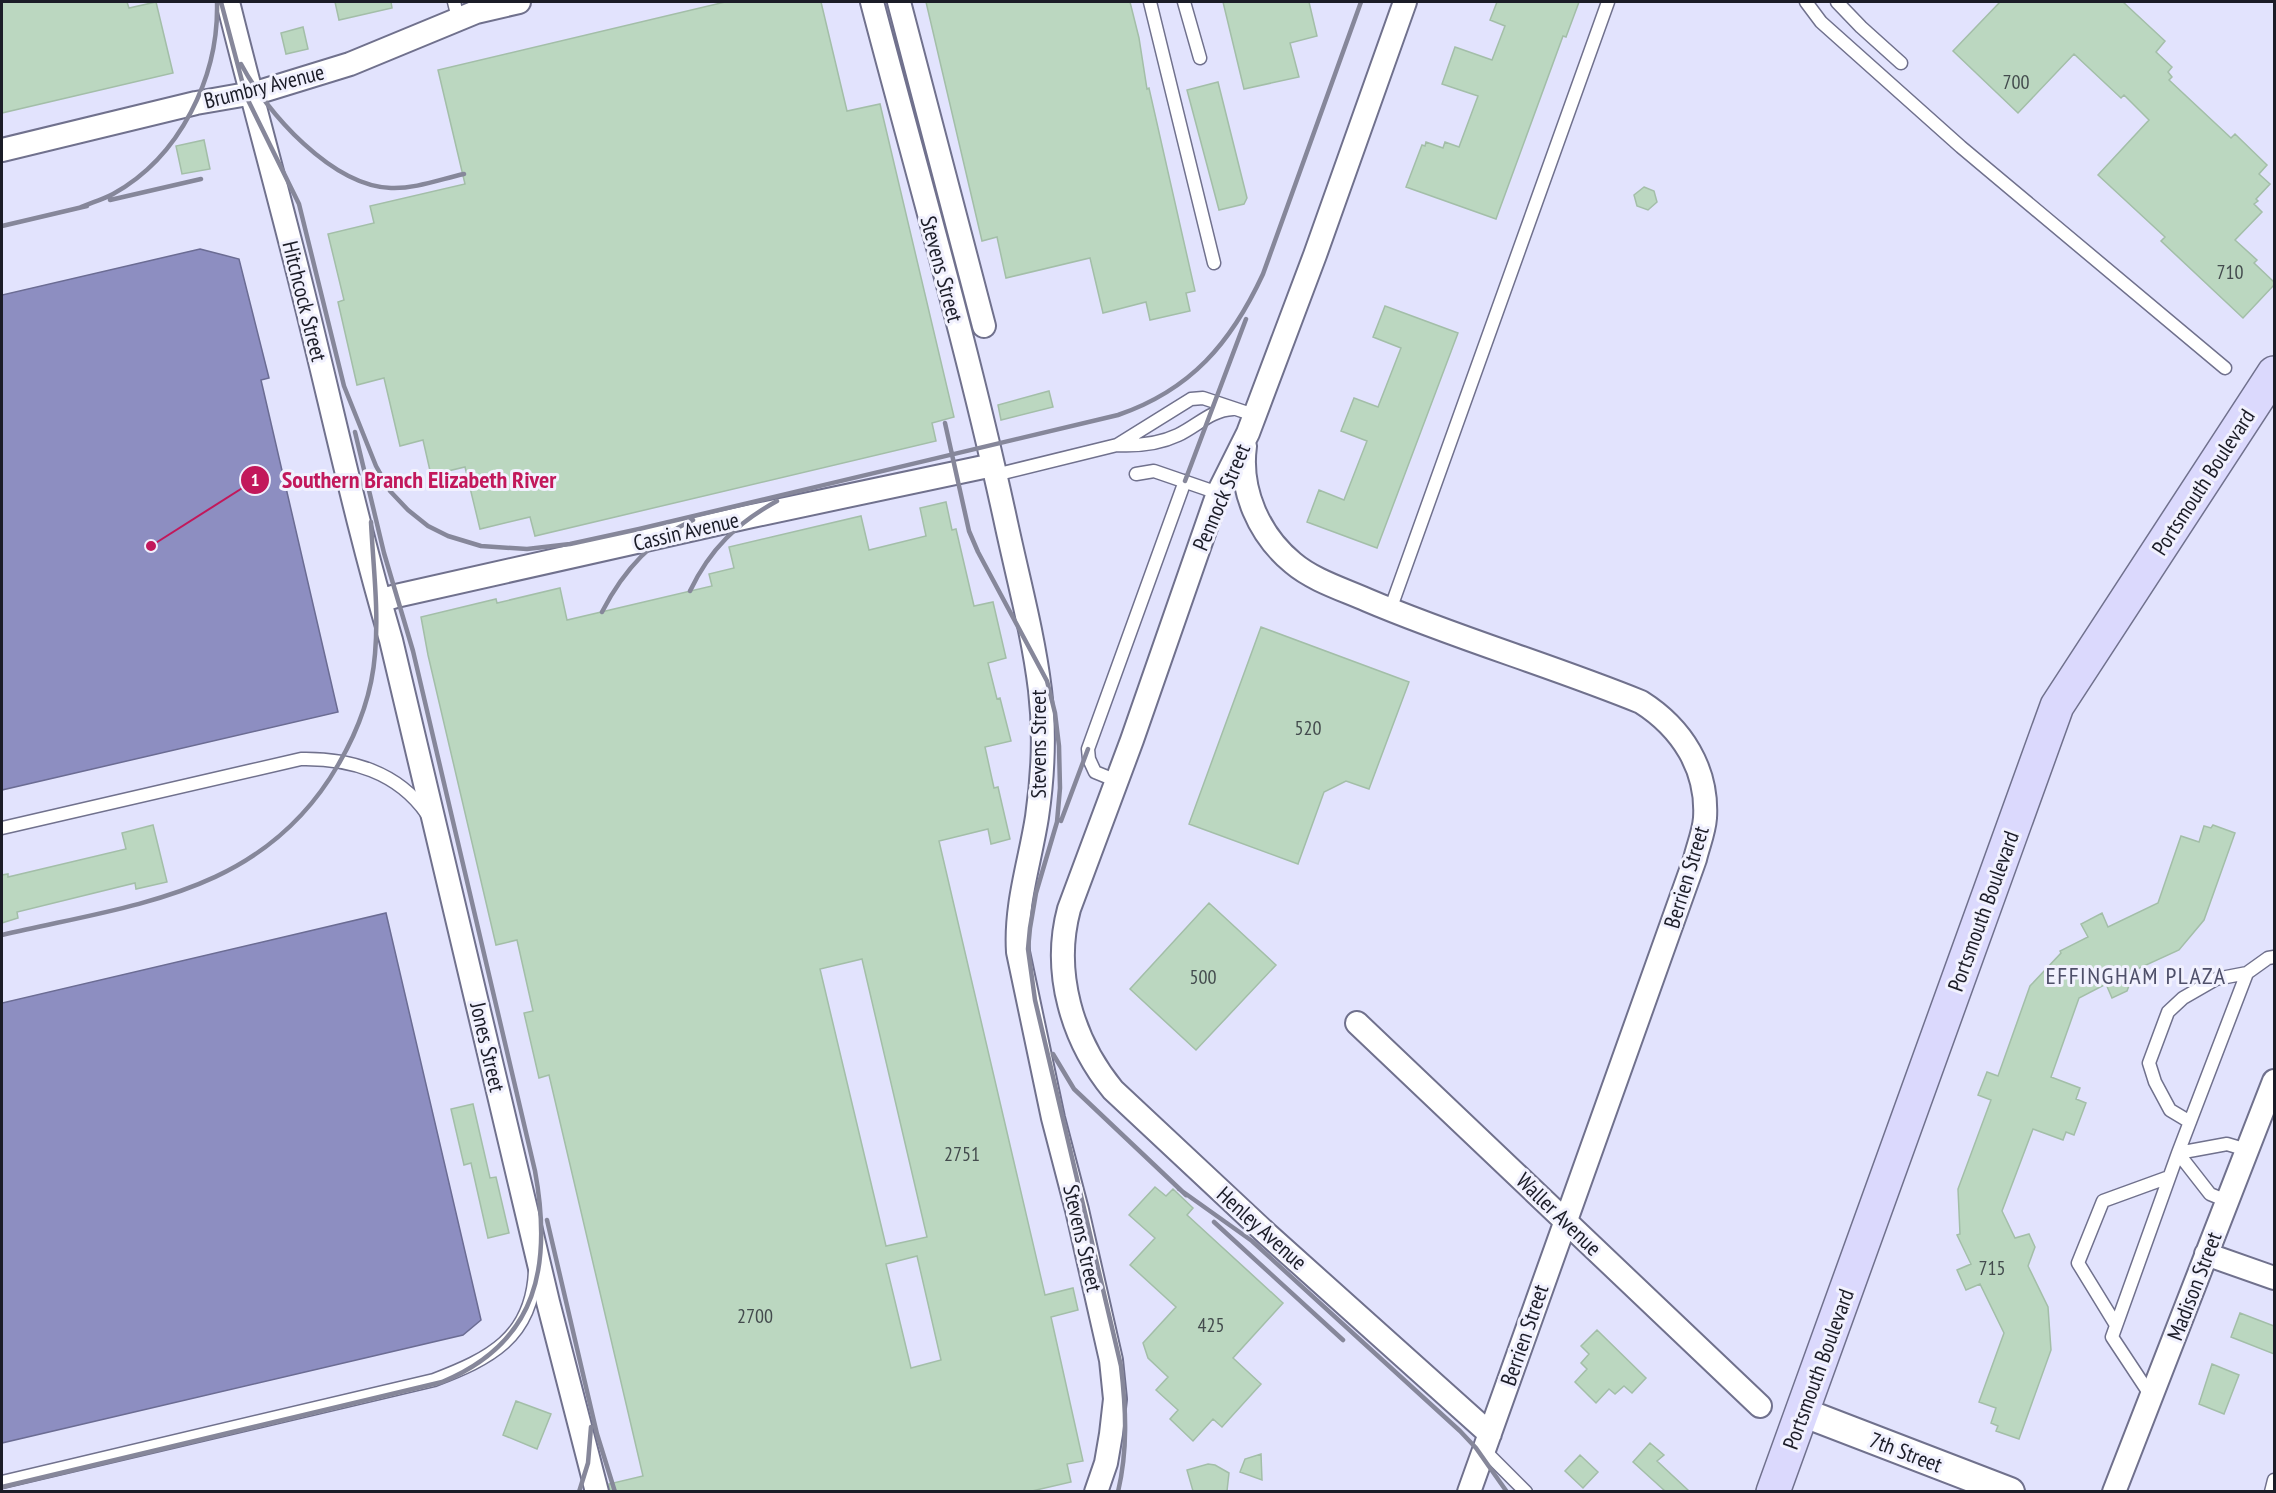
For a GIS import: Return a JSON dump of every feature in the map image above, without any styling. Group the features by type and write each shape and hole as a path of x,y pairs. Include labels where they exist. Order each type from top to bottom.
{"main road":[{"name":"Portsmouth Boulevard","path":"1773,1491 2057,706 2274,373"}],"street":[{"name":"Hitchcock Street","path":"228,2 294,253 361,532 380,601"},
{"name":"Brumbry Avenue","path":"2,150 196,103 251,94 350,64 456,10 476,12 519,2"},
{"name":"Stevens Street","path":"872,2 994,470 1041,692 1042,774 1037,817 1017,923 1018,952 1053,1118 1077,1210 1111,1360 1115,1399 1111,1434 1106,1463 1096,1491"},
{"name":"Stevens Street","path":"899,2 984,326"},
{"name":"Pennock Street","path":"1067,997 1063,960 1064,927 1069,909 1117,781 1245,419 1316,255 1406,2"},
{"name":"Berrien Street","path":"1245,419 1244,462 1248,492 1258,521 1276,548 1291,562 1310,574 1390,610 1641,702 1677,732 1687,746 1704,789 1705,819 1672,925 1469,1491"},
{"name":"Cassin Avenue","path":"380,601 752,516 994,470"},
{"name":"Jones Street","path":"380,601 530,1225 597,1491"},
{"name":"Henley Avenue","path":"1067,997 1079,1033 1100,1073 1113,1090 1487,1442"},
{"name":"Waller Avenue","path":"1357,1023 1760,1406"},
{"name":"Madison Street","path":"2114,1491 2274,1081"},
{"path":"2206,1254 2274,1278"},
{"name":"7th Street","path":"1802,1412 2010,1491"}],"lane":[{"path":"1150,2 1214,263"},
{"path":"1184,2 1200,58"},
{"path":"1390,610 1608,2"},
{"path":"1806,2 1821,22 1956,142 2225,368"},
{"path":"1837,2 1901,63"},
{"path":"1117,445 1191,399 1203,398 1245,419"},
{"path":"994,470 1117,445 1137,446 1170,438 1218,411 1245,419"},
{"path":"1136,474 1155,471 1218,493"},
{"path":"1117,781 1095,772 1089,759 1088,749 1185,482"},
{"path":"2,828 273,765 301,759 318,759 346,761 365,767 395,782 418,802 432,821 437,833"},
{"path":"2190,1122 2170,1110 2155,1082 2149,1063 2168,1012 2183,998 2216,979 2247,973 2268,958 2274,957"},
{"path":"2151,1396 2112,1337 2169,1178 2247,973"},
{"path":"2178,1154 2228,1144 2247,1150"},
{"path":"2178,1154 2210,1194 2228,1201"},
{"path":"2116,1325 2078,1263 2103,1201 2169,1178"},
{"path":"2,1482 434,1380 482,1360 512,1335 523,1319 528,1305 536,1267 530,1225"},
{"path":"1487,1442 1526,1491"},
{"path":"2271,1491 2274,1480"}],"water":[{"path":"200,249 239,259 269,378 261,380 338,712 2,790 2,295"},
{"path":"386,913 481,1320 463,1335 2,1443 2,1003"}],"building":[{"path":"2,2 127,2 129,8 156,2 173,73 2,113"},
{"path":"335,2 391,2 392,8 339,20"},
{"path":"725,2 821,2 847,111 880,104 954,417 932,423 936,441 535,536 530,517 480,529 465,467 431,475 423,440 400,446 384,378 357,385 338,302 344,300 328,234 374,223 370,206 465,184 438,70"},
{"path":"926,2 1130,2 1139,38 1147,89 1149,88 1195,291 1186,293 1190,311 1150,320 1146,302 1103,313 1090,258 1006,278 997,237 982,241"},
{"path":"1223,2 1309,2 1317,36 1290,43 1299,77 1244,89"},
{"path":"1497,2 1579,2 1566,37 1563,36 1496,219 1406,187 1422,145 1425,146 1426,142 1443,148 1445,142 1459,147 1478,96 1442,84 1455,47 1492,60 1505,26 1490,20"},
{"path":"2000,2 2123,2 2165,41 2156,52 2172,67 2168,72 2172,77 2169,80 2231,138 2235,134 2267,165 2259,174 2270,184 2254,204 2262,212 2235,240 2257,260 2254,263 2274,282 2274,285 2243,318 2161,241 2165,237 2098,175 2149,120 2124,95 2121,98 2074,54 2018,113 1953,51"},
{"path":"303,27 308,49 286,54 281,33"},
{"path":"1218,82 1247,198 1244,204 1219,210 1187,90"},
{"path":"204,140 210,169 182,174 176,146"},
{"path":"1644,187 1654,191 1657,202 1648,210 1637,206 1634,195"},
{"path":"1385,306 1458,333 1377,548 1307,522 1319,490 1344,500 1367,441 1341,431 1354,398 1378,407 1401,348 1373,337"},
{"path":"1049,391 1053,407 1001,420 998,405"},
{"path":"946,502 952,530 956,529 974,606 993,602 1006,658 988,663 1011,741 985,747 994,788 998,787 1010,839 991,844 988,829 939,841 1045,1295 1073,1288 1078,1310 1051,1317 1083,1461 1067,1464 1071,1482 1032,1491 610,1491 609,1484 643,1476 549,1075 539,1078 524,1013 533,1011 517,940 496,945 421,617 496,599 497,603 560,588 567,620 712,586 709,574 734,568 729,547 861,516 869,550 926,536 920,508","holes":["862,959 927,1237 886,1246 820,969","917,1256 941,1360 911,1368 886,1264"]},
{"path":"1261,627 1409,682 1369,789 1346,781 1324,792 1298,864 1189,824"},
{"path":"153,825 167,882 136,889 135,883 17,912 18,918 2,923 2,875 8,874 8,877 126,849 122,833"},
{"path":"2213,825 2235,833 2204,920 2179,950 2135,970 2127,991 2112,998 2106,984 2079,998 2051,1077 2080,1088 2076,1099 2086,1103 2074,1135 2066,1132 2063,1140 2033,1129 2002,1211 2015,1238 2029,1234 2035,1247 2028,1266 2048,1307 2051,1350 2019,1439 1996,1431 1998,1426 1991,1423 1996,1408 1979,1402 2004,1333 1980,1284 1966,1290 1957,1270 1971,1264 1957,1235 1960,1234 1958,1189 1991,1100 1978,1095 1987,1072 1998,1076 2030,986 2061,953 2060,951 2088,937 2081,924 2102,913 2108,927 2158,903 2181,836 2199,842 2204,826 2211,828"},
{"path":"1209,903 1276,965 1196,1050 1130,989"},
{"path":"473,1104 490,1178 496,1177 509,1233 488,1238 471,1163 464,1165 451,1109"},
{"path":"1155,1187 1166,1196 1173,1189 1193,1208 1187,1215 1283,1303 1233,1358 1261,1384 1222,1427 1213,1419 1193,1441 1170,1419 1178,1410 1156,1390 1168,1377 1148,1358 1143,1343 1176,1307 1130,1265 1155,1238 1129,1215"},
{"path":"2240,1313 2274,1326 2274,1354 2231,1337"},
{"path":"1597,1330 1646,1378 1632,1393 1624,1386 1615,1394 1609,1389 1596,1403 1575,1382 1587,1369 1581,1363 1589,1354 1581,1346"},
{"path":"2212,1364 2239,1375 2224,1414 2199,1404"},
{"path":"516,1401 551,1414 537,1449 503,1435"},
{"path":"1650,1443 1664,1455 1657,1461 1689,1491 1665,1491 1633,1462"},
{"path":"1261,1454 1262,1480 1240,1472 1245,1459"},
{"path":"1580,1455 1598,1472 1583,1488 1565,1471"},
{"path":"1208,1464 1215,1465 1229,1473 1227,1491 1193,1491 1187,1470"}],"railway":[{"path":"79,208 113,194 137,178 158,159 176,137 203,86 216,30 217,2"},
{"path":"221,2 246,96 299,204 344,386 376,466 390,491 428,526 448,536 481,546 527,549 570,544 639,529 1118,415 1144,405 1167,392 1188,378 1206,361 1237,322 1251,299 1263,274 1361,2"},
{"path":"241,64 267,104 284,124 324,161 346,175 369,184 400,188 464,174"},
{"path":"110,200 201,179"},
{"path":"2,226 87,206"},
{"path":"1185,481 1246,319"},
{"path":"945,423 969,531 1047,681 1055,713 1060,788 1057,822 1036,893 1028,949 1035,1000 1121,1366 1125,1429 1118,1492"},
{"path":"2,1487 442,1382 475,1365 500,1345 519,1322 531,1296 539,1268 541,1238 540,1205 535,1171 413,651 384,553 355,432"},
{"path":"690,591 706,562 726,538 749,518 777,501"},
{"path":"602,612 619,583 640,558 664,537 693,520"},
{"path":"2,935 99,914 191,887 233,868 272,842 307,808 345,752 358,725 371,683 376,621 371,522"},
{"path":"1061,821 1088,749"},
{"path":"1053,1054 1074,1089 1186,1195"},
{"path":"1179,1189 1252,1241 1460,1431 1476,1448 1507,1492"},
{"path":"547,1220 597,1434 615,1492"},
{"path":"1214,1222 1343,1340"},
{"path":"579,1492 588,1463 591,1427"}],"place":[{"name":"Southern Branch Elizabeth River","path":"151,546"}],"district":[{"name":"EFFINGHAM PLAZA","path":"2136,976"}]}
